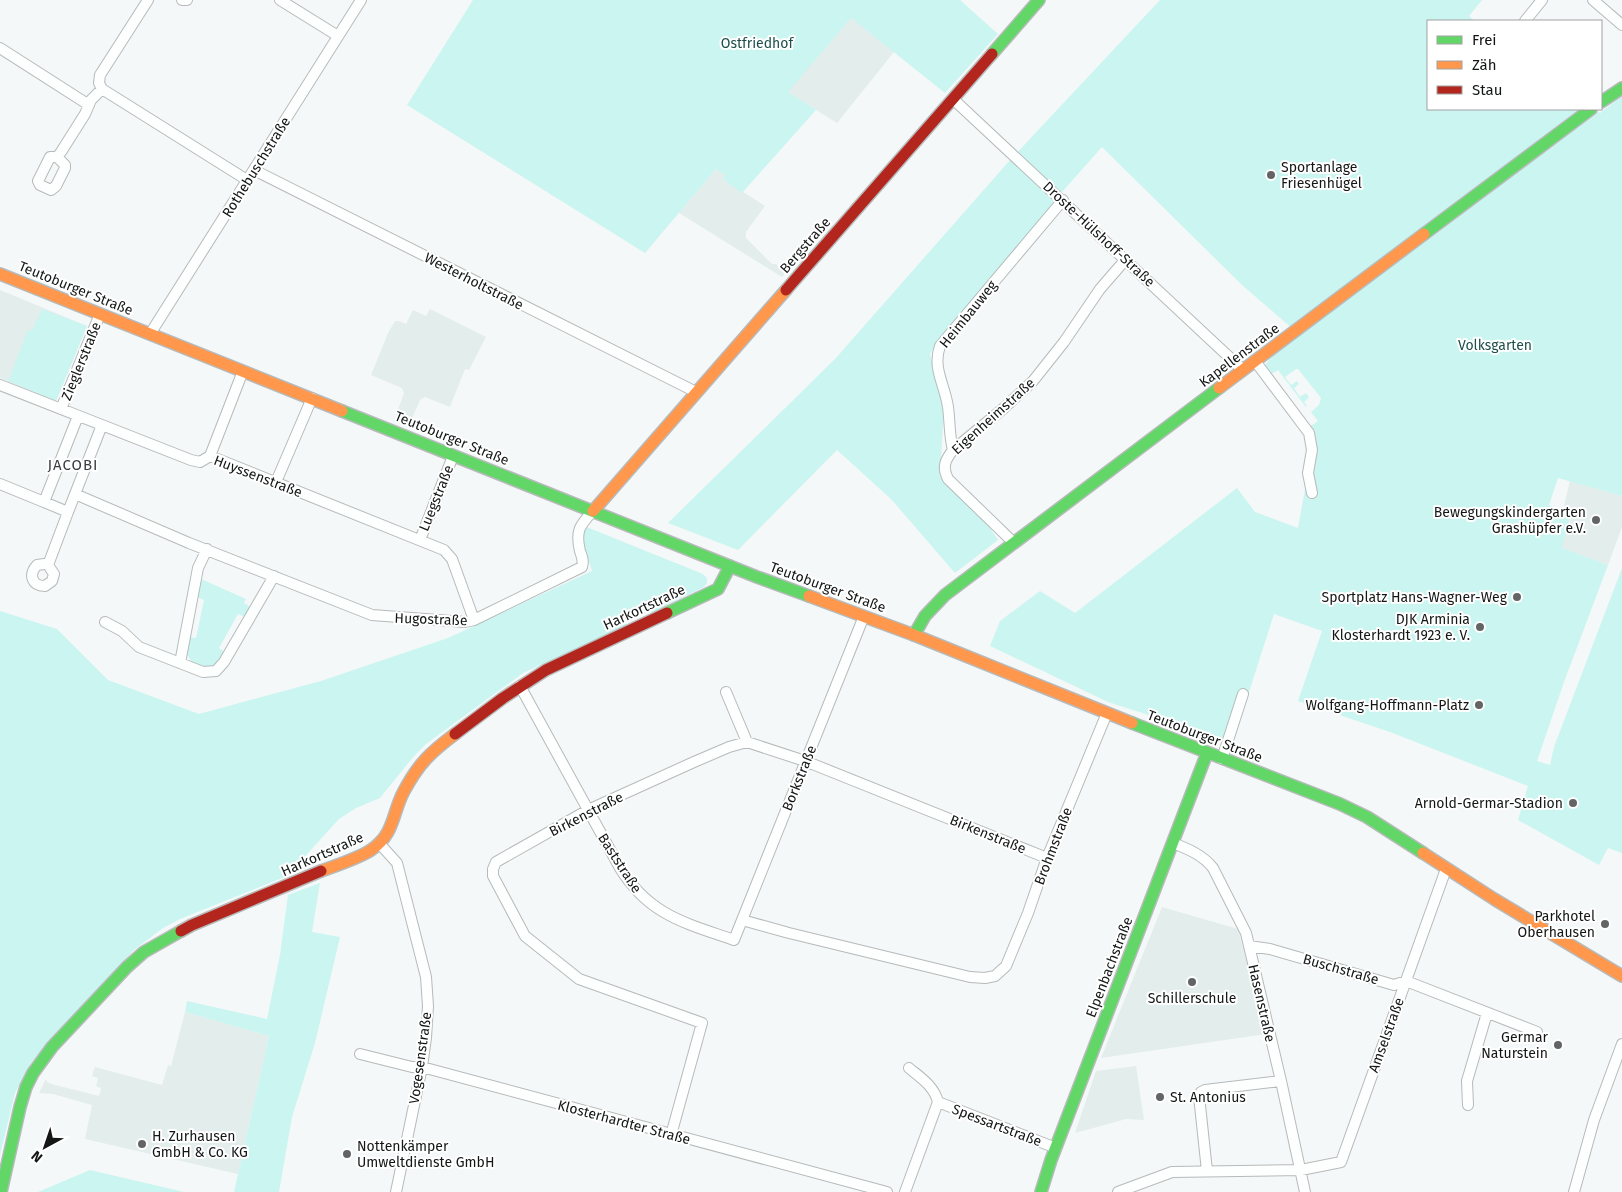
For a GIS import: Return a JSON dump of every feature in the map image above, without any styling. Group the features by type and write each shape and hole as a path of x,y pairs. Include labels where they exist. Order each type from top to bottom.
{"street":[{"path":"148,0 100,76 99,82 102,88 247,180"},
{"path":"182,0 187,0"},
{"path":"280,0 338,36"},
{"name":"Rothebuschstraße","path":"150,334 361,0"},
{"name":"Bergstraße","path":"593,511 1040,0"},
{"path":"1526,20 1542,0"},
{"path":"1593,0 1622,25"},
{"path":"0,48 90,105"},
{"path":"57,157 90,105 91,100 102,88"},
{"path":"1602,101 1622,88"},
{"name":"Droste-Hülshoff-Straße","path":"953,99 1243,370"},
{"name":"Kapellenstraße","path":"914,635 933,606 1014,543 1590,110"},
{"name":"Westerholtstraße","path":"254,170 696,392"},
{"name":"Heimbauweg","path":"953,450 946,398 937,368 940,346 1063,200"},
{"name":"Eigenheimstraße","path":"1014,543 948,479 945,462 953,450 1004,408 1033,381 1059,349 1100,289 1126,259"},
{"name":"Teutoburger Straße","path":"0,274 714,560 914,635 1346,807 1367,818 1502,904 1622,976"},
{"name":"Zieglerstraße","path":"61,409 100,314"},
{"path":"1255,361 1309,433 1312,450 1308,473 1312,493"},
{"path":"210,456 243,371"},
{"name":"Huyssenstraße","path":"0,385 195,462 205,460 210,456 444,550 452,559 474,620"},
{"path":"276,482 312,398"},
{"name":"Zieglerstraße","path":"44,502 78,416"},
{"path":"48,565 102,425"},
{"name":"Luegstraße","path":"420,540 453,456"},
{"path":"0,484 68,512"},
{"name":"Hugostraße","path":"75,494 157,530 372,615 465,622 474,620 582,567 583,559 578,534 580,524 593,511"},
{"path":"180,663 198,568 207,549"},
{"name":"Harkortstraße","path":"1,1192 20,1107 33,1072 52,1047 127,967 144,952 192,926 370,851 391,828 403,792 419,765 440,745 520,686 567,659 718,589 730,566"},
{"path":"105,622 122,631 139,647 203,672 216,671 274,576"},
{"name":"Borkstraße","path":"734,940 864,616"},
{"name":"Baststraße","path":"520,686 627,878 648,902 670,915 734,940"},
{"path":"726,692 747,742"},
{"path":"1222,759 1243,694"},
{"name":"Brohmstraße","path":"742,920 970,977 984,978 995,976 1006,966 1107,713"},
{"name":"Birkenstraße","path":"671,1135 702,1023 579,979 525,936 493,876 493,868 496,862 588,810 703,758 747,742 805,761 1048,858"},
{"name":"Elpenbachstraße","path":"1041,1192 1056,1148 1207,753"},
{"name":"Vogesenstraße","path":"379,843 397,864 426,977 428,1006 422,1067 396,1192"},
{"name":"Hasenstraße","path":"1173,843 1196,853 1214,868 1246,933 1305,1192"},
{"name":"Amselstraße","path":"1301,1170 1341,1162 1446,868"},
{"name":"Buschstraße","path":"1249,946 1270,949 1394,985 1406,981 1537,1032"},
{"path":"1468,1105 1467,1081 1487,1013"},
{"path":"1574,1192 1594,1120 1622,1044"},
{"name":"Klosterhardter Straße","path":"360,1054 412,1067 422,1067 888,1192"},
{"name":"Spessartstraße","path":"905,1192 938,1102 936,1094 929,1084 909,1068"},
{"path":"1207,1171 1199,1096 1201,1092 1281,1081"},
{"name":"Spessartstraße","path":"938,1102 1056,1148"},
{"path":"1118,1192 1172,1172 1301,1170"}],"shaded area":[{"path":"851,18 894,52 837,123 787,92"},
{"path":"716,169 725,175 723,179 765,206 746,232 746,238 772,264 776,264 786,272 782,277 679,213"},
{"path":"0,290 87,326 56,401 0,378"},
{"path":"430,309 486,337 469,370 465,369 450,407 425,397 420,400 411,421 396,415 404,393 402,388 371,375 388,333 395,321 406,324 413,310 426,316"},
{"name":"Bewegungskindergarten Grashüpfer e.V.","path":"1570,481 1622,496 1622,527 1608,565 1561,548 1573,512 1571,508 1564,506"},
{"name":"Schillerschule","path":"1162,907 1238,929 1266,1034 1101,1058"},
{"path":"185,1012 269,1036 238,1174 85,1139 92,1105 53,1094 39,1093 46,1079 47,1082 55,1085 99,1096 101,1088 96,1086 98,1078 92,1076 95,1067 162,1085 168,1065 171,1066"},
{"path":"1136,1066 1144,1120 1126,1119 1075,1133 1096,1071"}],"green space":[{"name":"Ostfriedhof","path":"473,0 960,0 998,34 945,93 851,18 788,92 816,110 742,193 723,179 725,175 716,169 645,253 407,105"},
{"name":"Volksgarten","path":"1160,0 1482,0 1469,16 1474,20 1427,20 1427,110 1596,110 1600,113 1622,96 1622,496 1558,478 1549,505 1571,514 1562,548 1608,565 1564,682 1537,761 1550,765 1554,747 1622,568 1622,853 1608,848 1599,865 1518,820 1528,786 1390,732 1298,701 1322,631 1274,614 1233,742 1108,702 990,646 1000,621 1040,591 1075,613 1237,488 1255,512 1298,528 1308,473 1306,435 1303,431 1318,421 1311,412 1319,405 1321,398 1298,369 1296,369 1285,377 1291,385 1297,381 1299,384 1294,388 1300,397 1306,393 1309,397 1304,402 1306,407 1278,370 1270,375 1265,365 1294,330 1242,285 1102,147 1054,201 1053,207 930,354 944,405 940,476 990,528 998,540 955,573 891,499 837,450 738,550 668,523 835,359 1011,159"},
{"path":"42,309 87,326 56,401 8,381 28,330 32,331"},
{"path":"584,526 703,574 707,578 707,583 704,587 652,613 650,611 625,622 626,625 523,673 426,744 380,798 356,808 339,819 287,876 180,919 163,928 134,950 56,1033 31,1063 15,1093 0,1155 0,611 57,629 108,680 199,714 321,681 448,638 592,571 582,538"},
{"path":"201,579 246,599 244,603 251,607 245,617 238,614 219,648 225,652 216,664 208,667 199,666 191,661 187,651 189,637 196,638 204,600 197,597"},
{"path":"320,883 312,932 340,937 315,1043 292,1117 279,1192 234,1192 269,1036 185,1012 187,1001 267,1019 280,955 288,895"},
{"path":"90,1170 184,1192 38,1192"}],"traffic: fast":[{"path":"992,54 1039,0"},
{"path":"1602,101 1622,88"},
{"path":"1424,234 1590,110"},
{"path":"914,635 925,616 945,595 1219,388"},
{"path":"342,411 809,596"},
{"path":"667,613 718,589 730,566"},
{"path":"1132,723 1340,804 1367,817 1423,853"},
{"path":"1041,1192 1051,1160 1207,753"},
{"path":"1,1192 20,1107 26,1087 33,1073 52,1047 127,967 144,952 181,931"}],"traffic: slow":[{"path":"1219,388 1424,234"},
{"path":"0,274 342,411"},
{"path":"593,511 786,290"},
{"path":"809,596 914,635 1132,723"},
{"path":"321,871 360,856 379,844 389,830 400,799 420,765 455,734"},
{"path":"1423,853 1494,899 1622,976"}],"traffic: jam":[{"path":"786,290 992,54"},
{"path":"455,734 503,698 546,670 667,613"},
{"path":"181,931 321,871"}],"place":[{"name":"Sportanlage Friesenhügel","path":"1271,175"},
{"name":"Bewegungskindergarten Grashüpfer e.V.","path":"1596,520"},
{"name":"Sportplatz Hans-Wagner-Weg","path":"1517,597"},
{"name":"DJK Arminia Klosterhardt 1923 e. V.","path":"1480,627"},
{"name":"Wolfgang-Hoffmann-Platz","path":"1479,705"},
{"name":"Arnold-Germar-Stadion","path":"1573,803"},
{"name":"Parkhotel Oberhausen","path":"1605,924"},
{"name":"Schillerschule","path":"1192,982"},
{"name":"Germar Naturstein","path":"1558,1045"},
{"name":"St. Antonius","path":"1160,1097"},
{"name":"H. Zurhausen GmbH & Co. KG","path":"142,1144"},
{"name":"Nottenkämper Umweltdienste GmbH","path":"347,1154"}],"district":[{"name":"JACOBI","path":"73,465"}]}
